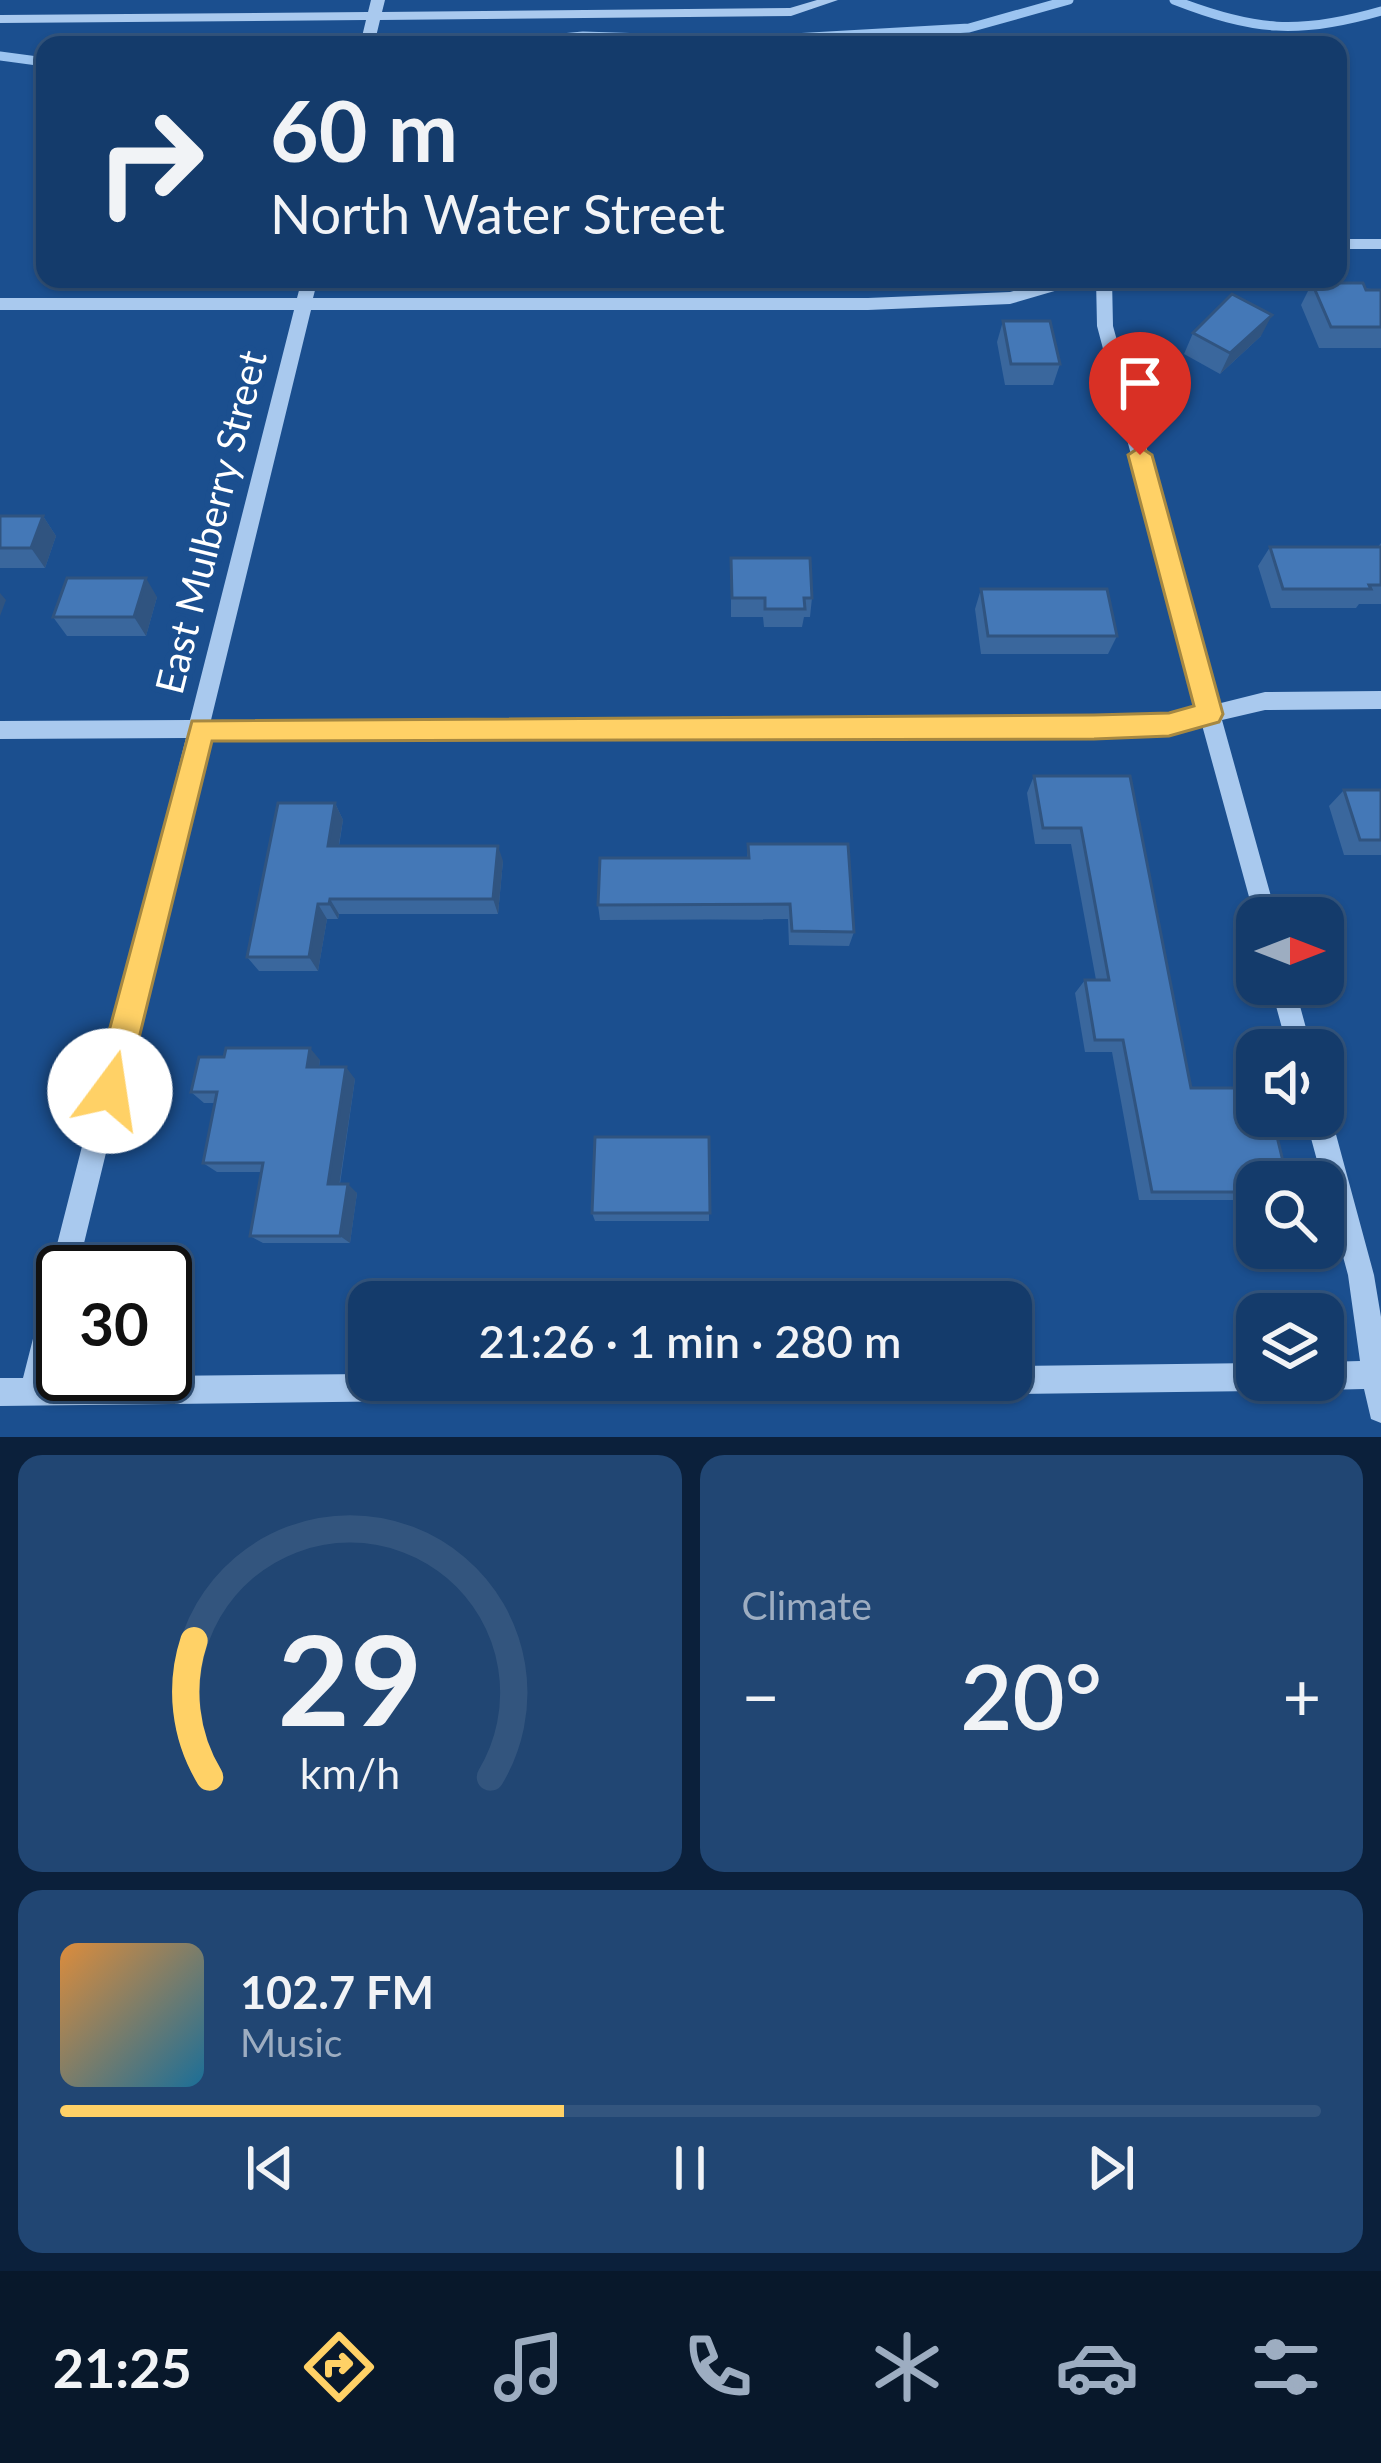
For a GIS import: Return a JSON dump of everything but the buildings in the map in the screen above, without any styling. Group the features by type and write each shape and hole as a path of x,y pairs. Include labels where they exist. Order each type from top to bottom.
{"street":[{"path":"164,19 175,0"},
{"path":"369,36 378,0"},
{"path":"0,19 791,12 831,1"},
{"path":"1347,244 1381,244"},
{"name":"East Mulberry Street","path":"70,1245 308,288"},
{"path":"0,304 868,304 1010,298 1045,288"},
{"path":"1104,288 1105,326 1258,897"},
{"path":"0,730 1094,727 1169,724 1265,701 1381,700"},
{"path":"1324,1137 1360,1275 1381,1409"},
{"path":"1344,1376 1378,1376"},
{"path":"1032,1380 1236,1377"},
{"name":"East Mulberry Street","path":"33,1392 36,1380"},
{"path":"0,1392 348,1388"}],"waterway":[{"path":"827,36 969,28 1069,0"},
{"path":"1174,0 1228,18 1276,26 1325,24 1381,11"},
{"path":"0,56 36,61"}],"route":[{"path":"110,1091 201,730 1094,727 1169,724 1210,714 1140,455"}]}
